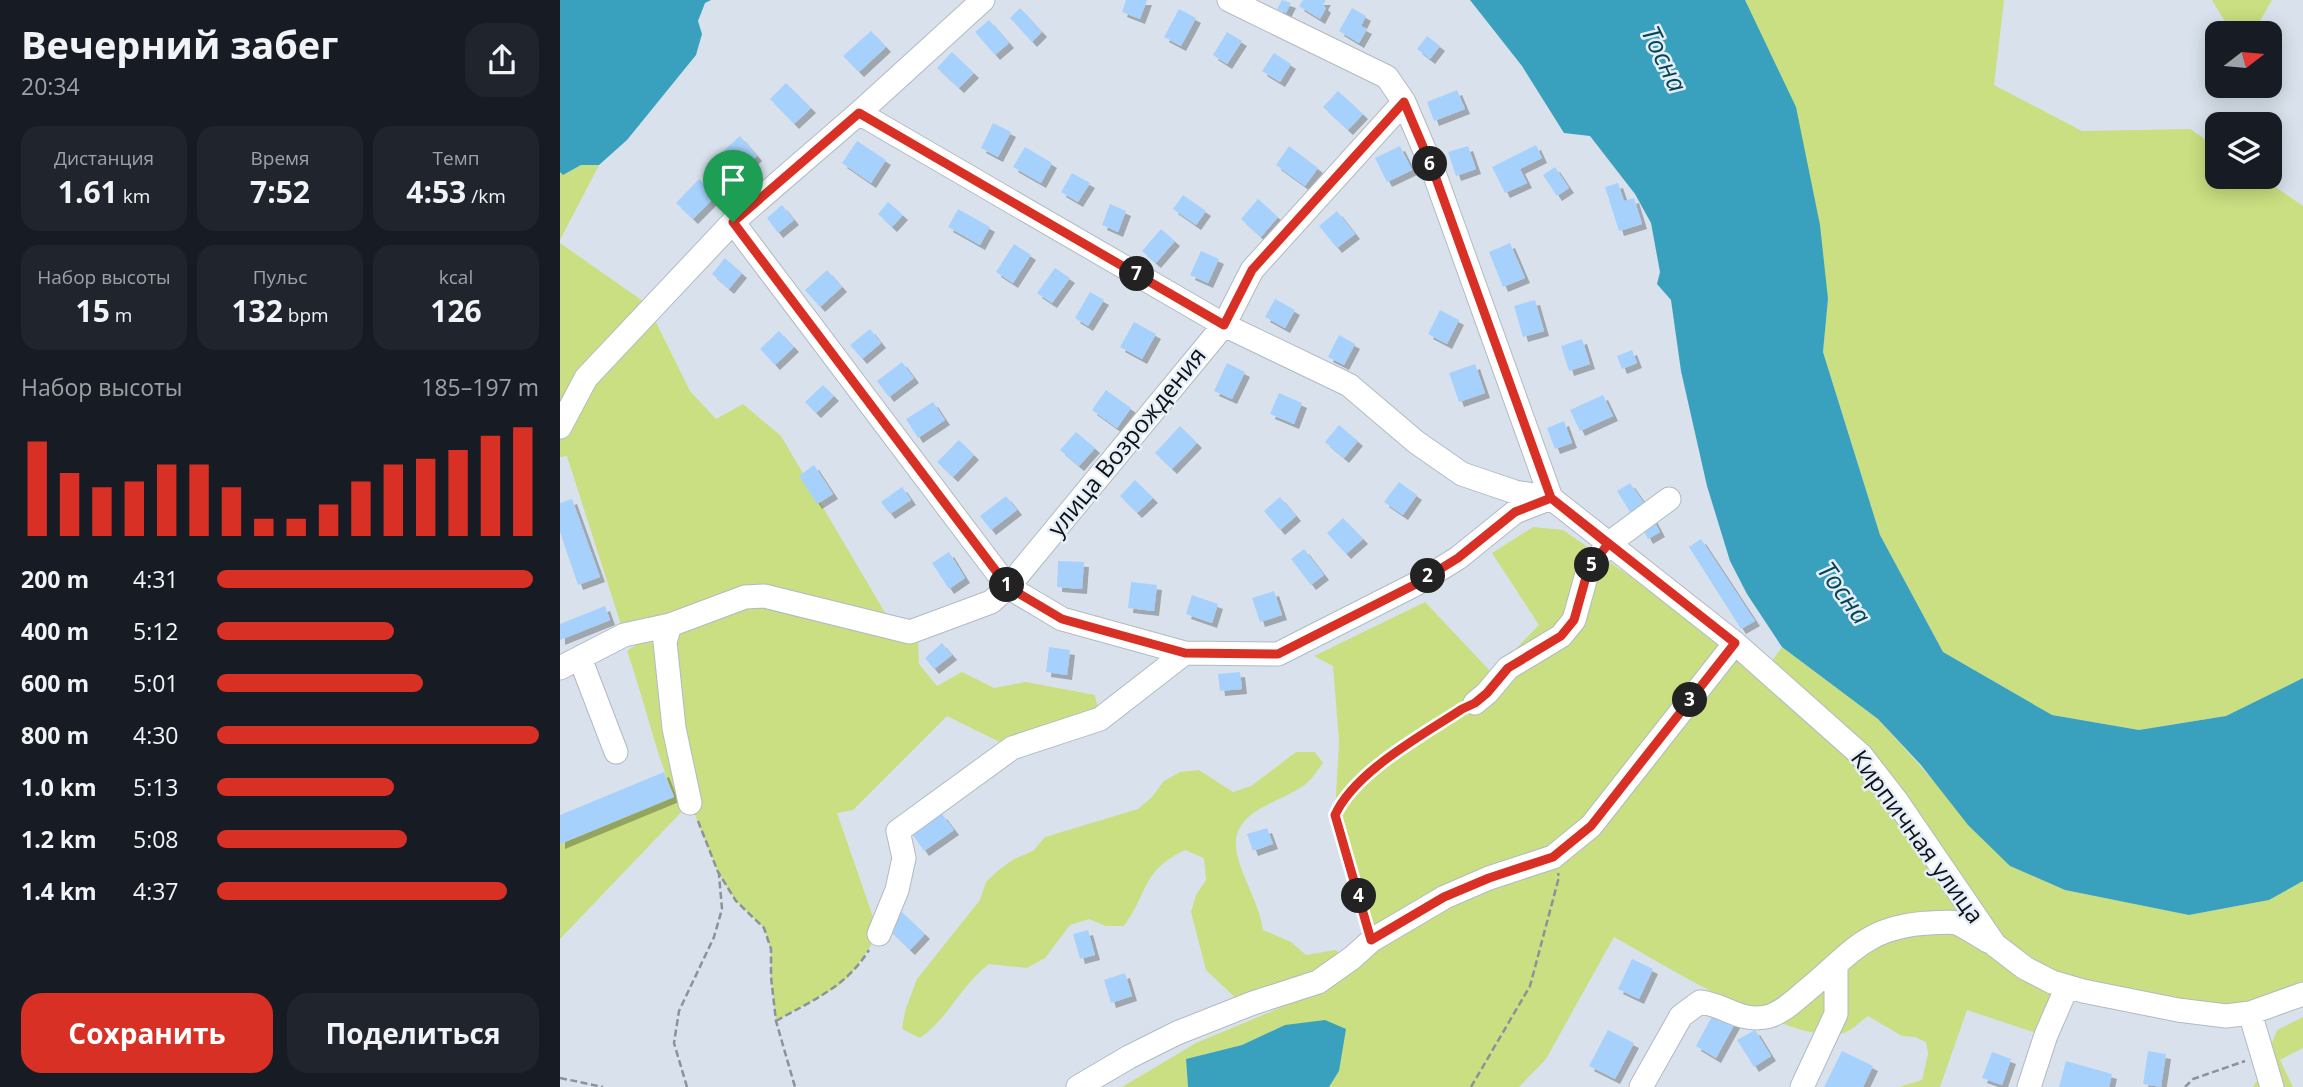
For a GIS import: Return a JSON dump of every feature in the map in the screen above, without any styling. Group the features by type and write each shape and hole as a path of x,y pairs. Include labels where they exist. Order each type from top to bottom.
{"street":[{"path":"560,428 586,378 733,222 859,113 983,0"},
{"path":"1229,0 1387,77 1404,102 1433,170 1551,498"},
{"name":"улица Возрождения","path":"570,663 624,635 670,625 745,597 764,596 910,632 991,602 1008,587 1224,325 1252,270 1404,102"},
{"path":"859,113 1224,325 1349,386 1416,442 1462,474 1514,492 1551,498"},
{"path":"733,222 1008,587 1062,619 1185,653 1278,654 1416,584 1458,558 1515,512 1551,498"},
{"name":"Кирпичная улица","path":"1551,498 1735,643 1861,755 1896,800 1995,945 2025,968 2067,987 2178,1010 2226,1016 2250,1013 2303,994"},
{"path":"1475,703 1508,668 1561,636 1574,620 1588,570 1608,544 1669,499"},
{"path":"670,625 665,642 674,728 690,803"},
{"path":"1078,1087 1177,1033 1253,1003 1318,982 1352,958 1371,940 1444,897 1489,878 1553,857 1591,826 1735,643"},
{"path":"879,934 897,890 904,858 898,831 1012,748 1100,719 1185,653"},
{"path":"570,663 616,752"},
{"path":"1642,1087 1681,1016 1700,1002 1715,1004 1748,1020 1770,1016 1790,1004 1836,967 1853,948 1877,933 1906,924 1955,922 1995,945"},
{"path":"1802,1087 1836,1014 1836,967"},
{"path":"2029,1087 2046,1035 2067,987"},
{"path":"2250,1013 2272,1087"}],"path":[{"path":"1371,940 1335,815 1341,802 1373,769 1475,703"},
{"path":"690,803 718,872 736,901 764,928 771,949 776,1021 795,1087"},
{"path":"1471,1087 1530,986 1559,877 1553,857"},
{"path":"687,1087 674,1043 679,1011 714,937 722,909 718,872"},
{"path":"776,1021 837,987 850,976 879,934"},
{"path":"2185,1087 2193,1079 2263,1055"},
{"path":"560,1078 603,1087"}],"green space":[{"path":"1745,0 2004,0 1994,85 2082,131 2190,129 2205,139 2205,189 2278,189 2303,206 2303,678 2226,716 2139,730 2052,715 1943,652 1880,535 1823,352 1828,299"},
{"path":"2212,0 2272,0 2260,21 2225,21"},
{"path":"581,165 599,165 560,240 560,172 563,175"},
{"path":"560,243 647,304 690,391 716,419 743,404 781,436 891,623 752,588 622,628 567,456 560,457"},
{"path":"1533,527 1563,530 1644,586 1760,678 1782,647 1878,719 2010,866 2065,890 2189,915 2269,900 2303,881 2303,985 2270,998 2212,1007 2068,977 2039,1034 1967,1010 1940,1087 1899,1087 1922,1080 1928,1054 1926,1042 1915,1037 1902,1036 1868,1016 1841,1034 1819,1034 1791,1027 1726,999 1614,937 1546,1059 1519,1087 1329,1087 1339,1071 1285,1025 1242,1045 1186,1059 1188,1087 1122,1087 1196,1043 1325,989 1371,940 1335,815 1339,741 1333,666 1314,656 1425,602 1492,673 1539,625 1492,553"},
{"path":"748,603 918,636 919,664 937,686 962,672 994,688 1026,682 1095,695 1100,719 1012,748 947,716 853,810 837,813 879,934 850,976 837,987 776,1021 771,949 764,928 736,901 718,872 690,803 560,939 560,844 674,797 627,651 639,644 668,640"},
{"path":"1296,752 1315,752 1323,763 1309,781 1248,818 1240,828 1236,841 1238,858 1263,930 1291,942 1306,955 1335,950 1349,958 1242,1004 1206,970 1191,912 1196,895 1206,880 1204,858 1185,850 1160,866 1153,874 1124,926 1106,926 1089,919 1070,925 1045,958 1027,968 989,964 970,982 939,1022 920,1038 902,1029 905,1011 917,979 980,900 986,882 1014,859 1033,851 1045,837 1138,809 1164,781 1180,772 1199,770 1233,792 1251,786"},
{"path":"2303,1017 2303,1048 2280,1060 2293,1087 2253,1087 2271,1058 2272,1043 2277,1030"}],"water":[{"path":"560,0 711,0 705,3 698,21 702,34 696,55 627,140 599,165 581,165 563,175 560,172"},
{"name":"Тосна","path":"1470,0 1745,0 1796,107 1820,225 1828,299 1823,352 1880,535 1943,652 2052,715 2139,730 2226,716 2303,678 2303,881 2269,900 2189,915 2065,890 2010,866 1968,825 1921,765 1878,719 1782,647 1747,594 1730,561 1707,486 1681,371 1671,300 1657,284 1660,272 1651,223 1635,194 1590,136 1564,133 1522,66"},
{"path":"1325,1020 1346,1029 1339,1071 1329,1087 1188,1087 1186,1059 1242,1045 1285,1025"}],"building":[{"path":"1126,0 1147,0 1140,19 1122,12"},
{"path":"1282,0 1291,3 1286,13 1277,9"},
{"path":"1303,0 1326,0 1323,5 1326,8 1320,19 1299,6"},
{"path":"1020,8 1042,32 1032,42 1010,18"},
{"path":"1352,8 1366,16 1361,26 1367,29 1359,43 1339,31"},
{"path":"1179,9 1196,18 1181,46 1164,37"},
{"path":"989,20 1009,43 995,55 975,32"},
{"path":"871,31 886,47 859,72 843,56"},
{"path":"1227,32 1242,41 1227,64 1213,55"},
{"path":"1427,36 1440,46 1430,59 1417,49"},
{"path":"952,52 974,73 959,88 937,68"},
{"path":"1274,53 1291,64 1280,82 1262,71"},
{"path":"786,83 811,108 794,124 770,99"},
{"path":"1457,90 1465,109 1434,121 1427,102"},
{"path":"1338,91 1363,114 1348,130 1323,107"},
{"path":"993,123 1011,132 998,157 981,148"},
{"path":"740,136 757,156 728,183 710,163"},
{"path":"857,141 886,160 871,183 842,163"},
{"path":"1536,145 1542,158 1520,169 1527,183 1505,193 1492,167"},
{"path":"1289,146 1318,168 1305,186 1276,165"},
{"path":"1400,146 1412,170 1387,182 1375,158"},
{"path":"1468,146 1476,169 1456,176 1448,152"},
{"path":"1025,147 1052,163 1041,183 1013,167"},
{"path":"1555,167 1569,188 1557,196 1543,175"},
{"path":"1072,173 1090,183 1078,202 1061,192"},
{"path":"699,179 716,196 693,219 676,203"},
{"path":"1618,183 1624,201 1634,198 1642,224 1619,231 1605,187"},
{"path":"1183,195 1206,211 1196,225 1173,209"},
{"path":"1258,199 1278,217 1261,237 1241,219"},
{"path":"888,202 903,215 892,227 878,214"},
{"path":"1110,204 1126,211 1118,232 1102,225"},
{"path":"782,205 794,220 778,233 767,218"},
{"path":"958,209 990,227 980,245 948,227"},
{"path":"1337,211 1355,234 1337,248 1319,226"},
{"path":"1161,229 1175,241 1156,263 1142,251"},
{"path":"1510,243 1525,278 1503,287 1489,252"},
{"path":"1014,244 1031,255 1013,283 996,272"},
{"path":"1201,251 1219,259 1208,283 1190,275"},
{"path":"725,258 742,273 729,289 712,274"},
{"path":"1055,268 1070,278 1052,303 1037,293"},
{"path":"827,270 842,287 820,307 805,290"},
{"path":"1090,292 1104,300 1088,326 1075,318"},
{"path":"1275,299 1295,310 1285,328 1265,317"},
{"path":"1535,300 1544,331 1523,337 1514,306"},
{"path":"1440,310 1459,320 1447,344 1428,334"},
{"path":"1134,322 1156,334 1142,359 1120,347"},
{"path":"870,329 881,343 862,359 850,345"},
{"path":"779,331 794,347 775,365 760,349"},
{"path":"1339,335 1355,344 1344,365 1328,357"},
{"path":"1582,339 1590,364 1569,371 1561,346"},
{"path":"1632,350 1637,363 1622,369 1617,356"},
{"path":"902,362 914,378 889,397 877,381"},
{"path":"1227,363 1245,372 1232,399 1214,391"},
{"path":"1475,364 1485,393 1459,402 1449,373"},
{"path":"823,385 834,396 816,413 805,402"},
{"path":"1106,390 1131,408 1117,428 1092,410"},
{"path":"1279,393 1302,403 1294,424 1270,414"},
{"path":"1603,395 1613,416 1580,431 1570,410"},
{"path":"933,402 945,420 918,438 906,419"},
{"path":"1564,421 1572,443 1555,449 1547,428"},
{"path":"1339,425 1358,441 1344,458 1325,442"},
{"path":"1180,426 1197,443 1172,469 1155,453"},
{"path":"1076,432 1095,448 1079,466 1060,450"},
{"path":"959,440 974,455 953,477 937,462"},
{"path":"814,465 833,494 817,504 799,476"},
{"path":"1135,480 1153,498 1137,513 1120,496"},
{"path":"1399,482 1417,495 1403,515 1384,502"},
{"path":"1630,483 1644,503 1630,512 1617,491"},
{"path":"902,487 911,500 890,514 881,502"},
{"path":"1006,496 1017,510 991,530 980,516"},
{"path":"1280,497 1296,516 1280,530 1264,511"},
{"path":"572,499 600,577 578,585 560,532 560,503"},
{"path":"1652,517 1660,532 1648,539 1640,524"},
{"path":"1343,518 1363,539 1346,554 1327,533"},
{"path":"1701,539 1755,621 1741,629 1689,547"},
{"path":"1304,549 1324,575 1311,585 1291,559"},
{"path":"949,552 965,578 949,589 932,563"},
{"path":"1058,561 1084,562 1082,589 1057,587"},
{"path":"1131,582 1157,585 1154,611 1128,608"},
{"path":"1274,591 1282,615 1260,622 1252,598"},
{"path":"1192,595 1218,604 1212,623 1186,614"},
{"path":"605,606 610,620 560,640 560,624"},
{"path":"942,643 952,655 934,669 925,658"},
{"path":"1049,647 1070,650 1067,675 1046,672"},
{"path":"1240,672 1242,689 1220,691 1218,674"},
{"path":"664,772 674,797 560,844 560,815"},
{"path":"942,814 954,830 924,851 913,835"},
{"path":"1267,828 1273,844 1253,851 1247,834"},
{"path":"902,912 925,934 910,950 887,928"},
{"path":"1088,930 1095,955 1080,959 1073,934"},
{"path":"1632,959 1653,969 1639,999 1618,989"},
{"path":"1125,973 1132,996 1111,1003 1104,980"},
{"path":"1717,1007 1738,1018 1716,1058 1696,1046"},
{"path":"1608,1030 1634,1043 1615,1079 1589,1066"},
{"path":"1755,1030 1771,1056 1754,1067 1737,1040"},
{"path":"1842,1051 1873,1066 1863,1087 1824,1087"},
{"path":"2148,1051 2166,1054 2161,1087 2143,1084"},
{"path":"1992,1052 2011,1059 2002,1085 1982,1078"},
{"path":"2066,1061 2112,1074 2109,1087 2059,1087"}],"route":[{"path":"733,222 859,113 1224,325 1252,270 1404,102 1433,170 1551,498 1608,544 1588,570 1574,620 1561,636 1508,668 1475,703 1373,769 1341,802 1335,815 1371,940 1444,897 1489,878 1553,857 1591,826 1735,643 1551,498 1515,512 1458,558 1416,584 1278,654 1185,653 1062,619 1008,587 733,222"}]}
